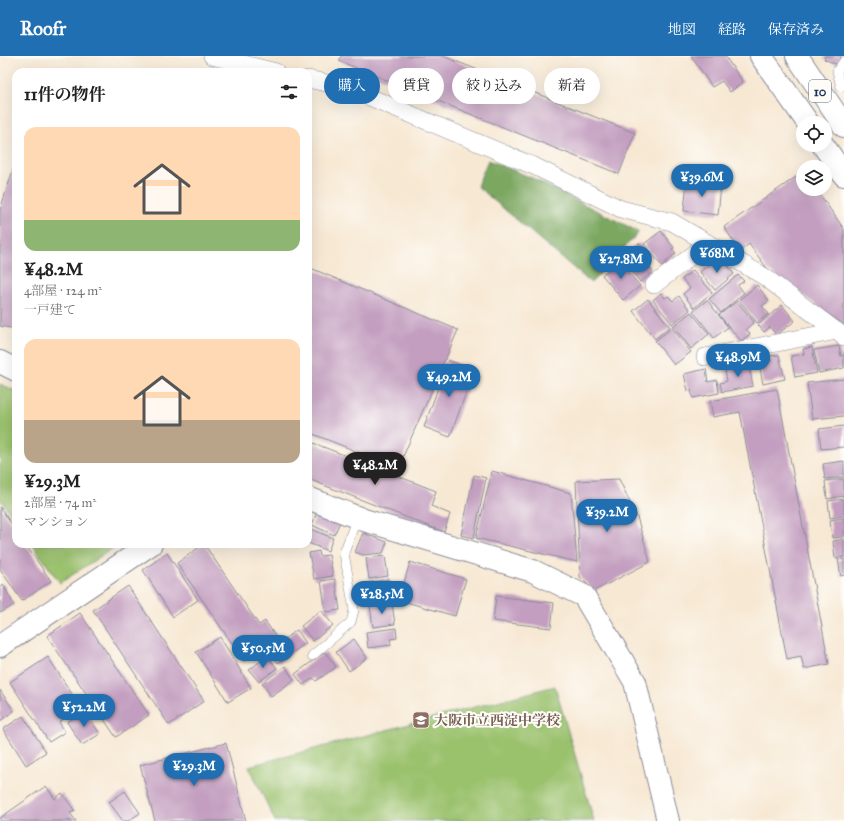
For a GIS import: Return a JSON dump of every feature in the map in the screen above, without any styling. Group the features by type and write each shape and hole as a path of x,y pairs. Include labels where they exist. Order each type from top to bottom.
{"street":[{"path":"212,56 235,58 264,68"},
{"name":"10","path":"761,56 803,116"},
{"name":"10","path":"797,56 836,96 844,126"},
{"path":"312,80 348,88 536,167 621,209 672,222 765,277 841,334"},
{"path":"828,152 844,175"},
{"path":"654,285 708,243"},
{"path":"705,357 841,334"},
{"path":"0,362 12,368"},
{"path":"312,500 357,517 533,571 584,596 635,682 668,821"},
{"path":"0,646 145,548"}],"lane":[{"path":"836,96 837,71 844,62"},
{"path":"312,656 351,622 354,610 344,553 357,517"}],"green space":[{"path":"488,160 532,178 639,232 591,283 477,186"},
{"path":"0,384 12,389 12,516 0,499"},
{"path":"35,548 113,548 60,583"},
{"path":"555,686 594,821 275,821 249,766"}],"building":[{"path":"341,56 443,56 473,68 452,68 452,104 536,104 536,93 544,97 544,104 563,104 635,133 619,174 444,103 444,68 388,68 388,81 380,78 380,68 356,68 339,61"},
{"path":"691,56 725,56 743,82 730,92 722,81 712,87"},
{"path":"825,56 841,56 838,65 824,59"},
{"path":"12,173 12,328 0,326 0,210"},
{"path":"796,177 796,196 821,196 844,229 844,325 769,271 749,244 740,251 724,227"},
{"path":"687,181 721,185 718,215 684,211"},
{"path":"661,231 676,253 662,266 644,244"},
{"path":"639,243 648,255 643,259 653,272 640,282 623,259 632,252 630,250"},
{"path":"716,259 721,265 725,262 734,274 715,290 700,272"},
{"path":"619,261 640,286 623,300 602,275"},
{"path":"312,269 458,330 398,468 312,434"},
{"path":"693,270 712,292 694,308 683,294 690,288 682,279"},
{"path":"738,275 744,281 738,285 744,293 721,313 709,299"},
{"path":"757,285 769,301 762,306 769,314 757,323 739,300"},
{"path":"661,293 665,298 668,296 673,301 679,296 690,310 672,324 653,300"},
{"path":"648,299 670,327 655,339 633,311"},
{"path":"707,300 728,327 714,338 693,311"},
{"path":"737,301 754,322 746,329 750,334 741,341 719,315"},
{"path":"782,305 795,321 776,335 770,327 764,332 758,325"},
{"path":"691,312 709,334 691,349 673,326"},
{"path":"672,328 691,352 674,365 655,341"},
{"path":"839,346 841,356 844,355 844,368 819,373 814,350"},
{"path":"812,347 817,373 795,377 791,356 804,354 803,349"},
{"path":"779,355 785,379 763,384 759,363 771,361 770,356"},
{"path":"448,360 474,370 450,437 424,427"},
{"path":"748,361 753,386 722,392 720,383 727,381 725,370 738,367 737,363"},
{"path":"706,369 708,382 717,380 719,393 693,398 691,390 688,391 684,374"},
{"path":"844,379 844,416 812,419 807,383"},
{"path":"777,389 829,664 804,669 801,656 787,659 740,412 713,417 710,401"},
{"path":"844,426 844,447 821,449 819,429"},
{"path":"312,443 436,491 431,506 450,514 444,532 312,481"},
{"path":"844,461 844,477 825,479 823,464"},
{"path":"492,471 571,493 577,562 476,538"},
{"path":"474,475 486,478 474,538 461,535"},
{"path":"619,479 637,517 650,562 594,591 580,577 576,481"},
{"path":"844,479 844,496 827,499 825,481"},
{"path":"844,499 844,516 830,518 828,501"},
{"path":"0,507 12,525 12,548 28,548 51,581 22,601 0,569"},
{"path":"317,512 340,522 334,535 312,525"},
{"path":"844,518 844,537 832,538 830,520"},
{"path":"312,530 333,538 328,551 312,545"},
{"path":"363,533 387,542 383,553 363,555 355,552"},
{"path":"844,539 844,557 835,558 833,541"},
{"path":"198,548 207,548 259,625 265,621 277,638 244,661 177,563"},
{"path":"319,551 320,556 329,555 333,576 314,579 309,553"},
{"path":"167,553 198,600 173,617 143,570"},
{"path":"385,556 388,576 369,579 366,558"},
{"path":"844,559 844,575 841,576 838,560"},
{"path":"410,562 466,579 455,616 399,600"},
{"path":"335,579 340,610 326,612 321,581"},
{"path":"389,579 393,600 368,603 365,583"},
{"path":"3,584 14,605 0,613 0,586"},
{"path":"128,586 204,701 169,725 93,610"},
{"path":"496,596 554,603 551,628 493,621"},
{"path":"392,603 395,624 373,627 370,606"},
{"path":"321,610 333,625 313,641 301,626"},
{"path":"80,613 149,715 116,737 47,636"},
{"path":"396,628 397,638 390,639 391,645 368,648 366,632"},
{"path":"297,630 306,643 278,663 269,650"},
{"path":"220,637 251,688 228,702 196,652"},
{"path":"354,639 367,658 349,671 336,652"},
{"path":"325,652 336,667 316,681 313,678 303,685 295,674"},
{"path":"267,656 277,668 259,682 249,670"},
{"path":"48,657 81,708 59,722 65,732 49,742 10,682"},
{"path":"285,666 294,680 271,696 262,683"},
{"path":"0,690 14,711 0,721"},
{"path":"85,711 100,734 82,745 67,722"},
{"path":"23,716 46,752 26,765 3,729"},
{"path":"226,743 246,821 155,821 140,765"},
{"path":"46,786 55,799 62,793 75,811 70,813 76,821 0,821 0,818"},
{"path":"125,791 140,813 128,821 123,821 109,802"}],"place":[{"name":"大阪市立西淀中学校","path":"421,720"}]}
